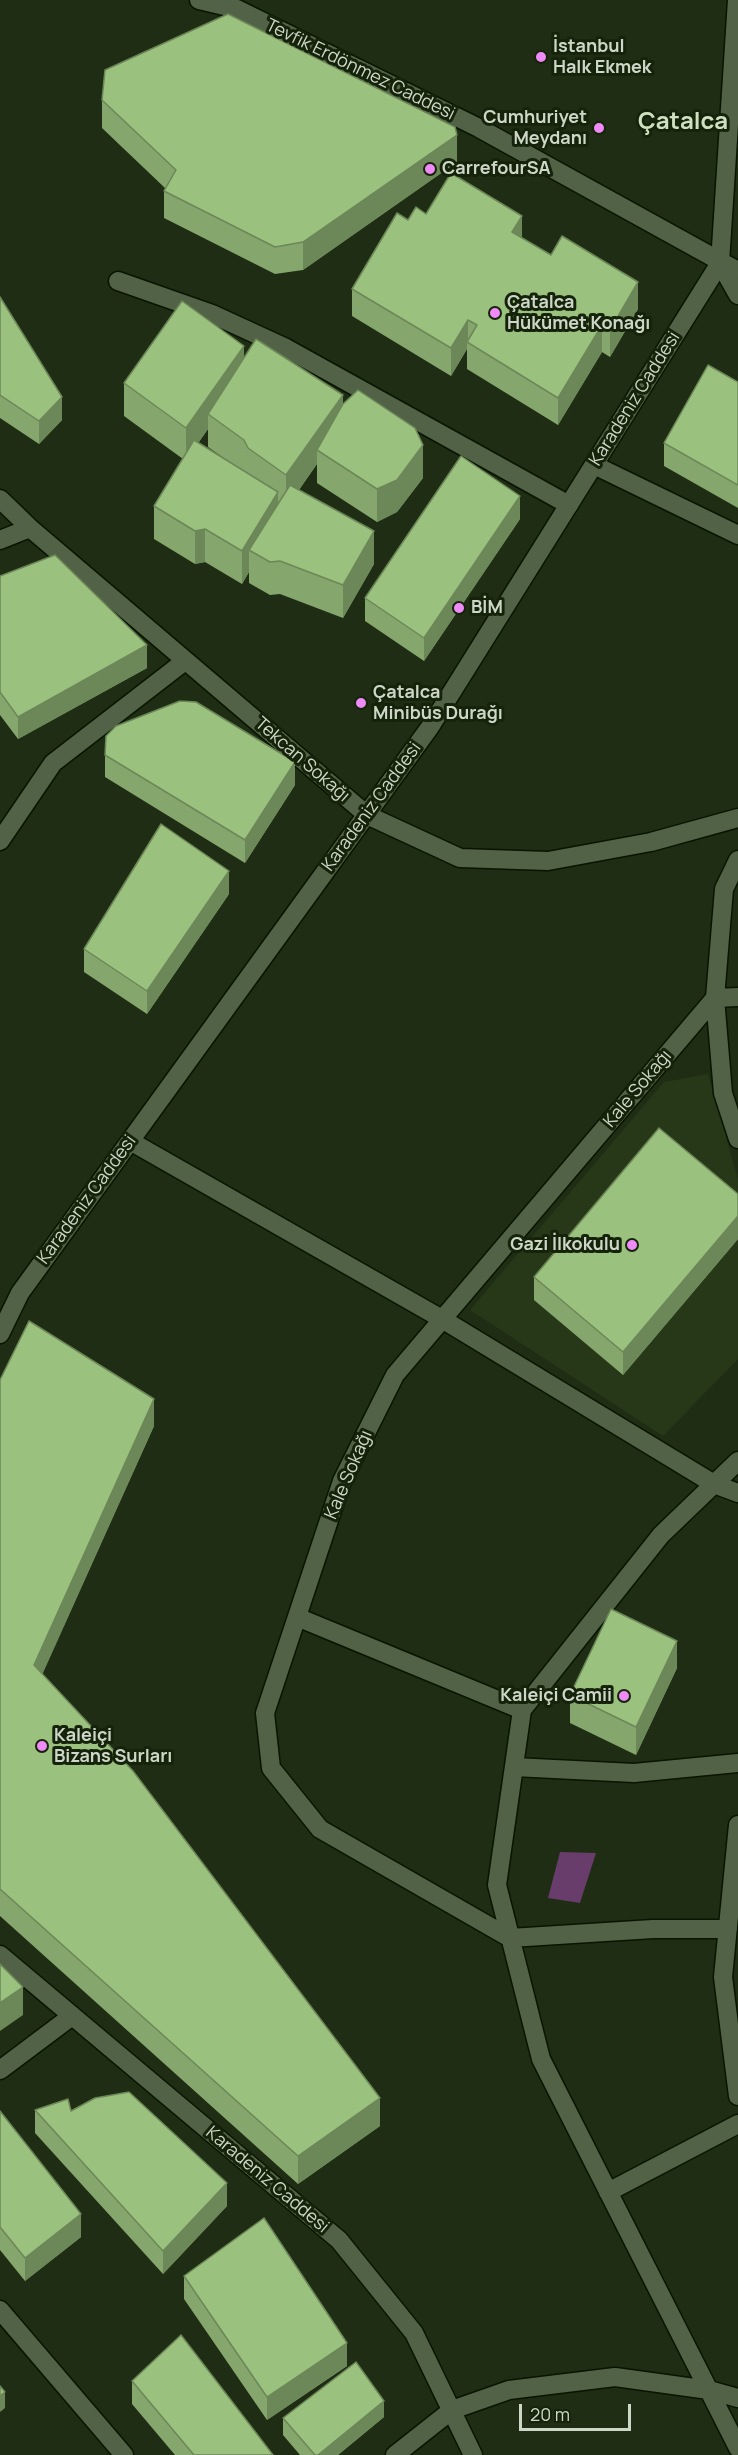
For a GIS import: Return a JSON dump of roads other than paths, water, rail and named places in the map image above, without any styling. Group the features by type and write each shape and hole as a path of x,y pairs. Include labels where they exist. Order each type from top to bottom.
{"street":[{"name":"Tevfik Erdönmez Caddesi","path":"199,0 237,9 479,128 738,271"},
{"path":"737,0 734,127 720,262 738,295"},
{"name":"Karadeniz Caddesi","path":"0,1334 20,1293 430,727 720,262"},
{"path":"118,281 212,314 286,348 569,505"},
{"path":"594,465 738,535"},
{"name":"Tekcan Sokağı","path":"0,499 30,528 366,815 459,858 548,861 651,842 738,818"},
{"path":"0,540 30,528"},
{"path":"0,841 53,763 185,661"},
{"path":"738,860 724,889 715,998 723,1093 738,1139"},
{"path":"715,998 738,997"},
{"name":"Kale Sokağı","path":"510,1938 320,1829 271,1768 265,1713 342,1481 395,1375 715,998"},
{"path":"130,1141 442,1319 714,1485 738,1493"},
{"path":"735,2436 709,2390 541,2059 497,1885 522,1710 661,1535 738,1461"},
{"path":"297,1617 522,1710"},
{"path":"514,1767 634,1773 738,1764"},
{"path":"738,1825 723,1977 738,2096"},
{"path":"510,1938 653,1929 728,1929"},
{"name":"Karadeniz Caddesi","path":"0,1955 339,2240 414,2333 473,2455"},
{"path":"0,2070 72,2016"},
{"path":"608,2192 738,2124"},
{"path":"0,2310 124,2455"},
{"path":"395,2455 452,2410 509,2390 615,2377 709,2390 738,2398"}],"place":[{"name":"İstanbul Halk Ekmek","path":"541,57"},
{"name":"Cumhuriyet Meydanı","path":"599,128"},
{"name":"CarrefourSA","path":"430,169"},
{"name":"Çatalca Hükümet Konağı","path":"495,313"},
{"name":"BİM","path":"459,608"},
{"name":"Çatalca Minibüs Durağı","path":"361,703"},
{"name":"Gazi İlkokulu","path":"632,1245"},
{"name":"Kaleiçi Camii","path":"624,1696"},
{"name":"Kaleiçi Bizans Surları","path":"42,1746"}],"district":[{"name":"Çatalca","path":"683,122"}]}
